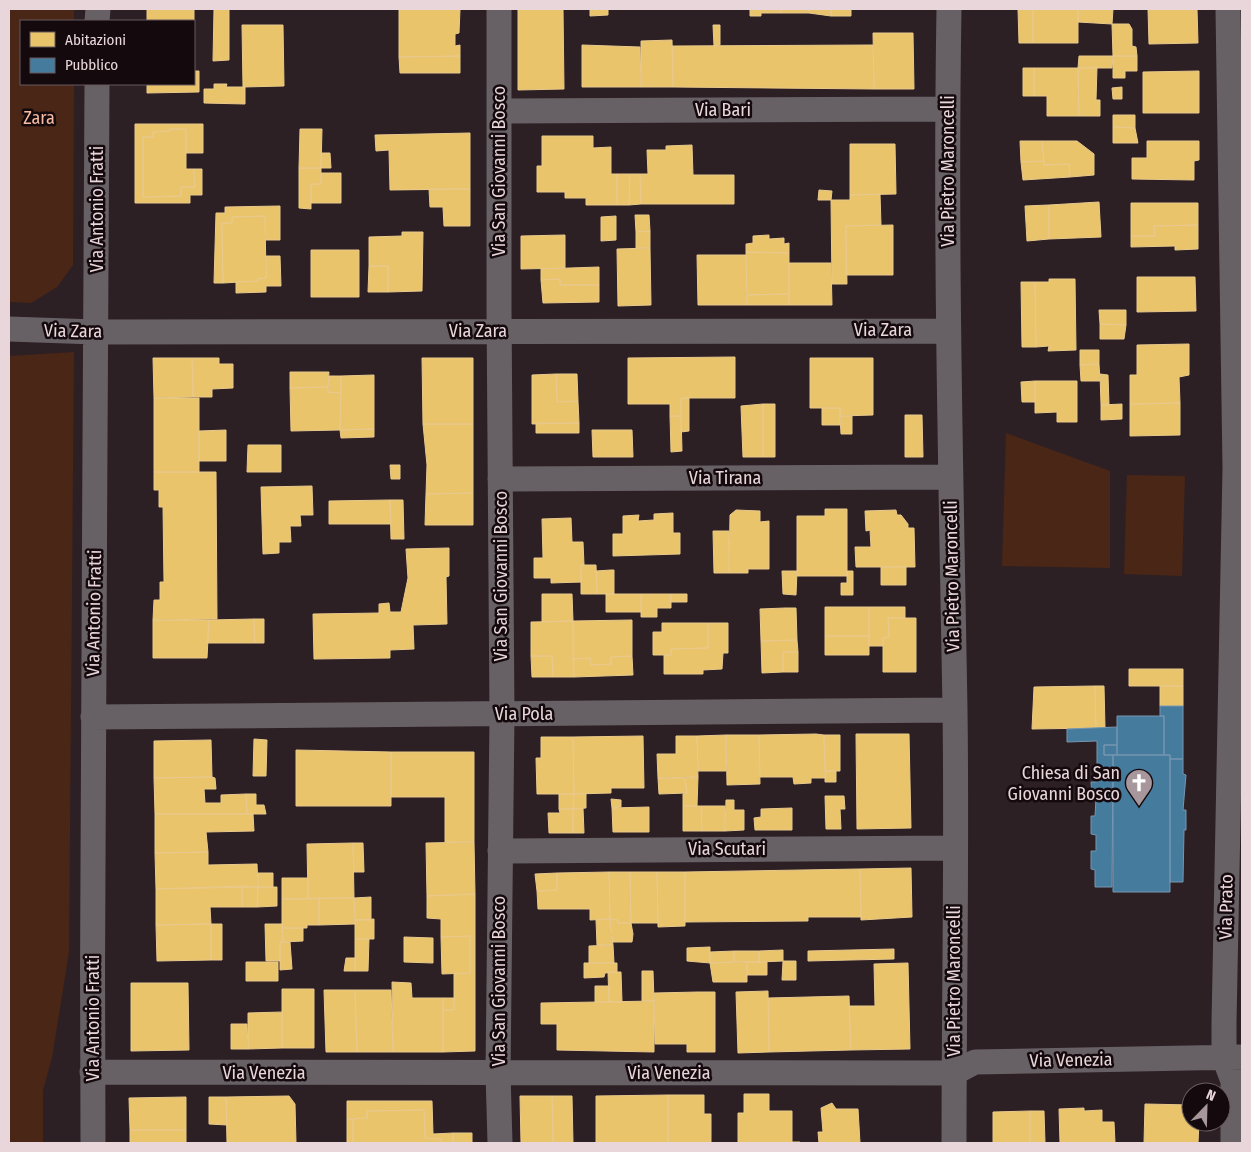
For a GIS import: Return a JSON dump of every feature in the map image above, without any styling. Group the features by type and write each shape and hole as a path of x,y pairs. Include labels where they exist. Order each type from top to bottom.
{"street":[{"name":"Via San Giovanni Bosco","path":"499,9 502,715 498,1074 500,1143"},
{"name":"Via Pietro Maroncelli","path":"949,9 947,331 955,710 954,1143"},
{"name":"Via Prato","path":"1228,9 1239,468 1233,1143"},
{"name":"Via Antonio Fratti","path":"93,1143 92,717 97,85"},
{"name":"Via Bari","path":"500,110 947,109"},
{"name":"Via Zara","path":"9,329 96,332 947,331"},
{"name":"Via Tirana","path":"500,479 950,477"},
{"name":"Via Pola","path":"92,717 955,710"},
{"name":"Via Scutari","path":"500,851 955,848"},
{"name":"Via Venezia","path":"92,1072 498,1074 954,1073 975,1062 1233,1057"}],"green space":[{"name":"Zara","path":"9,9 74,9 74,20 20,20 20,85 74,85 73,265 57,287 31,303 9,302"},
{"path":"74,352 69,952 52,1058 43,1090 43,1143 9,1143 9,356"},
{"path":"1006,433 1110,471 1110,568 1002,566"},
{"path":"1127,475 1185,476 1182,576 1124,574"}],"building: Abitazioni":[{"path":"147,9 194,9 194,20 147,20"},
{"path":"214,9 229,9 229,60 213,61"},
{"path":"399,9 460,9 459,33 455,34 455,46 460,45 460,56 399,57"},
{"path":"518,9 563,9 564,89 518,90"},
{"path":"590,9 608,9 608,15 590,16"},
{"path":"750,9 781,9 781,13 761,13 761,16 750,16"},
{"path":"781,9 809,9 809,13 781,13"},
{"path":"809,9 831,9 831,16 809,13"},
{"path":"831,9 851,9 851,16 831,16"},
{"path":"1018,9 1033,9 1033,43 1019,43"},
{"path":"1033,9 1078,9 1078,43 1033,43"},
{"path":"1078,9 1113,9 1112,24 1078,22"},
{"path":"1148,9 1197,9 1198,43 1149,44"},
{"path":"1112,24 1129,24 1132,29 1132,46 1136,47 1137,56 1113,56"},
{"path":"242,25 283,25 284,86 243,87"},
{"path":"713,25 720,25 720,45 714,46"},
{"path":"873,33 913,33 914,89 874,89"},
{"path":"672,40 673,87 641,87 641,41"},
{"path":"582,45 640,47 641,87 582,87"},
{"path":"873,45 874,89 673,87 672,46"},
{"path":"460,56 460,73 400,73 399,57"},
{"path":"1079,56 1113,56 1112,68 1078,68"},
{"path":"1113,56 1137,56 1137,71 1125,71 1125,78 1113,78"},
{"path":"1097,67 1096,100 1100,100 1100,116 1079,116 1078,68"},
{"path":"1023,68 1034,68 1034,96 1023,96"},
{"path":"1034,68 1078,68 1079,116 1047,116 1047,96 1034,96"},
{"path":"195,71 199,71 199,92 147,93 147,85 195,85"},
{"path":"1199,71 1199,113 1143,113 1143,72"},
{"path":"214,84 227,84 226,87 245,87 245,104 204,103 204,89 214,89"},
{"path":"1122,87 1122,99 1113,99 1112,88"},
{"path":"1113,115 1135,115 1135,128 1113,127"},
{"path":"135,124 203,124 203,153 186,153 186,129 169,129 169,131 153,132 153,137 143,137 143,197 181,196 181,187 195,187 194,169 202,169 202,195 190,195 190,203 135,203"},
{"path":"1113,127 1135,128 1138,143 1113,143"},
{"path":"169,129 186,129 186,169 194,169 195,187 181,187 181,196 143,197 143,137 153,137 153,132 169,131"},
{"path":"300,129 322,129 321,168 299,168"},
{"path":"470,133 470,189 390,190 389,150 376,151 375,135"},
{"path":"542,136 593,136 593,148 611,147 611,174 617,174 617,205 586,205 586,198 565,198 565,192 537,192 537,166 542,166"},
{"path":"1020,141 1042,141 1044,161 1021,162"},
{"path":"1042,141 1077,141 1094,154 1094,175 1070,177 1069,164 1044,165"},
{"path":"1147,141 1199,141 1199,160 1194,161 1194,180 1132,179 1132,158 1147,158"},
{"path":"850,144 895,144 896,194 850,195"},
{"path":"692,145 693,175 734,175 734,204 641,204 640,174 648,174 647,150 666,150 666,146"},
{"path":"321,153 330,153 331,168 321,168"},
{"path":"1044,161 1044,165 1069,164 1070,177 1023,180 1021,162"},
{"path":"299,168 321,168 321,184 311,184 311,209 299,208"},
{"path":"321,173 341,173 341,203 311,203 311,184 321,184"},
{"path":"617,174 630,174 629,205 617,205"},
{"path":"630,174 640,174 641,204 629,205"},
{"path":"429,189 470,189 470,226 444,226 443,207 430,207"},
{"path":"819,190 832,191 831,200 818,200"},
{"path":"880,194 881,225 846,226 847,284 832,284 831,200 850,200 850,195"},
{"path":"1099,202 1101,237 1049,239 1049,205"},
{"path":"1131,203 1198,203 1198,225 1154,226 1155,236 1131,236"},
{"path":"1049,205 1049,239 1027,241 1025,206"},
{"path":"280,206 280,240 266,240 265,216 232,217 232,223 222,223 223,283 214,283 216,213 225,213 225,207"},
{"path":"635,215 649,215 650,231 636,232"},
{"path":"265,216 266,278 258,279 258,281 223,283 222,223 232,223 232,217"},
{"path":"616,216 616,240 601,241 601,217"},
{"path":"893,225 893,275 846,275 846,226"},
{"path":"1198,225 1198,249 1175,250 1175,246 1131,247 1131,236 1155,236 1154,226"},
{"path":"650,231 650,248 636,248 636,232"},
{"path":"402,232 423,232 422,291 388,292 388,266 369,266 369,237 402,236"},
{"path":"565,235 565,268 521,269 521,236"},
{"path":"769,235 769,239 784,238 784,244 789,243 789,253 746,252 746,244 753,243 753,236"},
{"path":"650,248 651,305 618,306 617,249"},
{"path":"311,250 359,250 359,297 311,297"},
{"path":"746,252 789,253 789,294 747,295"},
{"path":"697,255 746,255 747,305 698,305"},
{"path":"266,256 280,256 281,286 266,286 266,292 236,293 236,282 258,281 258,279 266,278"},
{"path":"789,263 831,263 832,305 789,305"},
{"path":"369,266 388,266 388,292 368,292"},
{"path":"599,267 599,285 560,285 560,279 541,280 541,269"},
{"path":"1137,277 1195,277 1196,311 1137,312"},
{"path":"560,279 560,285 599,285 599,302 543,303 541,280"},
{"path":"1049,279 1075,279 1076,350 1048,351 1049,346 1036,347 1035,282 1049,282"},
{"path":"1021,282 1035,282 1036,347 1022,347"},
{"path":"789,294 789,305 747,305 747,295"},
{"path":"1099,310 1126,310 1126,325 1100,324"},
{"path":"1100,324 1126,325 1124,339 1100,339"},
{"path":"1189,344 1189,375 1179,377 1180,403 1130,404 1130,375 1137,375 1137,345"},
{"path":"1080,350 1099,350 1099,364 1080,365"},
{"path":"735,357 735,398 681,398 681,416 670,416 670,404 628,404 628,358"},
{"path":"153,358 192,358 193,397 154,398"},
{"path":"192,358 219,358 219,364 233,364 233,388 212,389 212,397 193,397"},
{"path":"422,358 473,358 473,424 423,424"},
{"path":"810,358 873,358 873,415 840,416 840,408 810,408"},
{"path":"1099,364 1100,381 1081,381 1080,365"},
{"path":"290,372 329,372 328,387 290,388"},
{"path":"556,374 557,402 578,401 579,423 532,424 532,375"},
{"path":"556,374 577,374 578,401 557,402"},
{"path":"1100,374 1108,375 1109,405 1101,405"},
{"path":"374,375 374,429 340,430 341,376"},
{"path":"329,376 341,376 341,393 328,392"},
{"path":"1035,381 1035,402 1022,402 1021,382"},
{"path":"1035,381 1077,381 1077,422 1057,422 1057,412 1035,413"},
{"path":"328,387 328,392 341,393 340,430 291,431 290,388"},
{"path":"154,398 199,398 199,472 154,472"},
{"path":"681,398 689,398 689,431 681,432"},
{"path":"1180,403 1180,435 1130,436 1130,404"},
{"path":"763,404 763,457 743,457 741,406"},
{"path":"763,404 775,404 775,457 763,457"},
{"path":"1122,404 1122,419 1101,420 1101,405"},
{"path":"822,408 840,408 840,425 822,425"},
{"path":"905,415 922,415 923,457 905,457"},
{"path":"670,416 681,416 682,451 671,452"},
{"path":"840,416 852,416 852,434 841,434"},
{"path":"536,423 579,423 579,433 536,433"},
{"path":"423,424 473,424 473,493 426,494 427,465"},
{"path":"374,429 374,437 341,438 340,430"},
{"path":"226,430 226,461 199,461 199,431"},
{"path":"592,430 632,430 633,457 593,457"},
{"path":"248,445 281,445 281,472 247,472"},
{"path":"390,465 400,465 400,479 391,479"},
{"path":"154,472 216,472 217,619 153,620 154,600 160,600 160,582 164,582 163,507 159,507 159,490 154,490"},
{"path":"312,486 313,515 300,515 301,526 290,526 291,542 279,542 279,553 263,554 261,487"},
{"path":"473,493 473,525 425,525 426,494"},
{"path":"390,500 403,500 404,539 391,539"},
{"path":"390,500 391,524 329,524 329,501"},
{"path":"825,509 847,509 847,576 797,576 797,516 825,516"},
{"path":"736,510 760,511 760,522 769,521 769,569 748,569 748,573 729,573 730,515"},
{"path":"896,510 897,515 901,515 908,524 908,528 914,528 915,567 856,567 855,547 871,547 870,530 866,531 865,511"},
{"path":"673,513 673,533 680,533 680,554 613,556 613,534 623,534 623,516 639,515 638,521 654,520 654,514"},
{"path":"571,518 572,542 583,542 584,565 581,565 581,582 551,583 551,578 534,578 534,558 543,558 542,519"},
{"path":"713,531 729,531 729,573 714,573"},
{"path":"449,548 449,576 446,577 447,624 413,625 414,649 390,650 390,658 314,659 313,614 379,613 379,604 389,603 390,612 401,612 408,578 406,549"},
{"path":"581,565 596,565 597,594 581,594"},
{"path":"906,566 906,585 881,585 881,567"},
{"path":"614,570 614,594 597,594 596,571"},
{"path":"782,571 797,571 796,595 783,594"},
{"path":"847,571 853,571 853,595 841,595 841,583 847,583"},
{"path":"542,594 572,594 573,621 542,622"},
{"path":"606,594 641,594 641,612 606,612"},
{"path":"641,594 671,594 671,608 657,608 657,617 641,617"},
{"path":"671,594 687,594 687,602 670,602"},
{"path":"825,607 869,607 869,636 825,636"},
{"path":"869,607 905,607 905,618 888,618 889,637 883,638 883,646 869,646"},
{"path":"796,608 797,640 761,641 760,609"},
{"path":"888,618 916,618 916,672 883,672 883,638 889,637"},
{"path":"254,619 255,643 207,643 209,620"},
{"path":"254,619 264,619 264,643 255,643"},
{"path":"153,620 209,620 207,658 153,658"},
{"path":"632,620 632,656 611,657 611,664 591,665 590,658 573,659 573,621"},
{"path":"573,621 574,677 553,677 552,656 531,656 531,622"},
{"path":"662,623 708,623 708,648 671,649 671,655 653,655 653,632 662,632"},
{"path":"708,623 728,623 728,653 723,653 722,669 703,670 703,674 664,674 664,655 671,655 671,649 708,648"},
{"path":"825,636 869,636 869,655 825,655"},
{"path":"797,640 798,652 783,652 783,672 762,673 761,641"},
{"path":"783,652 798,652 798,672 783,672"},
{"path":"531,656 552,656 553,677 532,677"},
{"path":"632,656 633,675 574,677 573,659 590,658 591,665 611,664 611,657"},
{"path":"1129,669 1183,669 1183,686 1129,686"},
{"path":"1095,686 1096,728 1032,729 1034,687"},
{"path":"1095,686 1104,686 1105,728 1096,728"},
{"path":"1160,686 1183,686 1183,706 1160,706"},
{"path":"856,734 909,734 911,828 857,829"},
{"path":"726,735 726,771 698,771 697,736"},
{"path":"726,735 759,735 760,784 727,785"},
{"path":"759,735 824,735 825,778 811,778 811,783 794,784 793,777 760,777"},
{"path":"824,735 840,735 840,771 825,771"},
{"path":"643,736 644,788 611,788 611,793 574,794 573,737"},
{"path":"676,736 697,736 698,777 658,778 657,754 676,754"},
{"path":"541,737 573,737 574,794 537,794 536,758 541,758"},
{"path":"254,739 267,740 266,776 253,776"},
{"path":"211,740 212,777 154,778 154,741"},
{"path":"296,750 391,752 391,806 296,806"},
{"path":"391,752 474,752 474,842 445,842 445,797 391,797"},
{"path":"825,771 836,771 836,782 825,782"},
{"path":"698,777 697,806 683,806 683,794 687,793 685,778"},
{"path":"154,778 215,778 216,789 204,789 205,803 221,803 221,795 246,794 247,814 155,814"},
{"path":"658,778 685,778 687,793 659,794"},
{"path":"586,793 586,808 573,809 574,794"},
{"path":"246,794 256,794 256,805 264,805 266,814 247,814"},
{"path":"559,794 574,794 573,809 559,809"},
{"path":"825,796 844,796 845,809 840,809 841,829 826,829"},
{"path":"611,799 621,800 621,807 612,808"},
{"path":"726,800 734,800 734,810 744,810 744,830 725,831"},
{"path":"683,806 701,806 702,831 683,831"},
{"path":"701,806 725,806 725,831 702,831"},
{"path":"649,807 649,832 613,832 612,808"},
{"path":"583,808 584,833 573,833 573,809"},
{"path":"792,808 792,830 755,830 754,818 761,817 761,809"},
{"path":"559,809 573,809 573,833 549,833 548,813 560,813"},
{"path":"155,814 253,814 254,831 206,832 208,852 155,853"},
{"path":"474,842 475,894 427,896 426,843"},
{"path":"353,843 363,843 364,872 354,872"},
{"path":"353,843 354,898 308,899 307,844"},
{"path":"208,852 208,865 257,864 258,887 156,889 155,853"},
{"path":"911,868 912,917 861,920 860,869"},
{"path":"860,869 861,917 808,917 808,921 685,922 685,872"},
{"path":"609,872 630,872 631,923 618,923 618,920 610,919"},
{"path":"609,872 610,919 590,920 590,909 538,909 537,891 557,890 557,873"},
{"path":"630,872 657,872 658,923 631,923"},
{"path":"657,872 685,872 685,926 658,927"},
{"path":"258,873 273,873 273,887 258,887"},
{"path":"557,873 557,890 537,891 535,874"},
{"path":"282,878 308,878 308,899 282,899"},
{"path":"242,886 258,887 257,907 242,907"},
{"path":"242,886 242,907 210,907 211,924 156,925 156,889"},
{"path":"258,887 277,887 277,906 257,907"},
{"path":"475,894 475,1051 443,1052 443,1010 454,1010 454,974 470,973 470,936 441,937 441,919 427,918 427,896"},
{"path":"371,897 371,920 355,920 354,898"},
{"path":"319,898 319,925 307,925 307,928 282,928 282,899"},
{"path":"319,898 354,898 355,924 319,925"},
{"path":"374,919 374,939 355,939 355,920"},
{"path":"610,919 618,920 618,923 631,923 632,942 613,942"},
{"path":"610,919 613,945 597,945 596,920"},
{"path":"211,924 211,960 157,961 156,925"},
{"path":"211,924 222,924 222,960 211,960"},
{"path":"265,924 282,924 283,942 280,942 280,961 266,961"},
{"path":"282,928 303,928 303,941 283,942"},
{"path":"470,936 470,973 442,974 441,937"},
{"path":"404,937 433,938 433,963 404,962"},
{"path":"355,939 369,939 368,971 355,971"},
{"path":"280,942 290,942 292,969 280,970"},
{"path":"613,945 614,963 589,963 589,946"},
{"path":"710,947 710,963 687,961 687,948"},
{"path":"894,949 894,959 808,961 808,951"},
{"path":"783,950 783,961 759,962 759,951"},
{"path":"734,951 759,951 759,962 734,962"},
{"path":"734,951 734,962 710,963 710,952"},
{"path":"346,958 356,958 355,971 344,971"},
{"path":"783,961 796,961 796,980 782,980"},
{"path":"246,962 278,962 278,981 246,981"},
{"path":"747,962 747,982 713,982 710,963"},
{"path":"747,962 767,962 767,975 747,975"},
{"path":"584,963 617,963 617,972 605,973 604,977 584,978"},
{"path":"908,963 910,1049 851,1050 849,1006 875,1006 874,964"},
{"path":"642,971 653,971 654,1001 642,1001"},
{"path":"608,972 621,972 622,1002 609,1002"},
{"path":"392,982 411,983 412,998 443,998 443,1052 393,1052"},
{"path":"131,983 188,983 189,1050 131,1051"},
{"path":"595,986 609,986 609,1002 595,1002"},
{"path":"282,989 314,989 314,1048 282,1048"},
{"path":"324,990 355,990 357,1052 326,1052"},
{"path":"355,990 391,990 393,1052 357,1052"},
{"path":"768,991 769,1052 738,1053 736,992"},
{"path":"715,992 715,1052 687,1052 687,1044 655,1044 654,993"},
{"path":"849,996 851,1050 769,1052 768,998"},
{"path":"443,998 454,998 454,1010 443,1010"},
{"path":"654,1001 654,1052 557,1050 557,1024 541,1024 541,1003"},
{"path":"282,1012 282,1048 248,1049 248,1013"},
{"path":"231,1024 247,1024 248,1049 231,1049"},
{"path":"744,1094 769,1094 769,1111 792,1111 792,1142 800,1143 738,1143 738,1113 744,1113"},
{"path":"668,1095 668,1143 596,1143 596,1096"},
{"path":"668,1095 704,1095 704,1114 711,1114 711,1143 668,1143"},
{"path":"289,1096 295,1104 296,1143 227,1143 226,1097"},
{"path":"520,1096 552,1096 553,1143 521,1143"},
{"path":"552,1096 572,1096 573,1143 553,1143"},
{"path":"186,1097 186,1130 130,1130 129,1098"},
{"path":"209,1097 226,1097 227,1125 209,1124"},
{"path":"347,1101 432,1101 433,1134 453,1133 453,1143 441,1143 441,1139 425,1138 424,1110 367,1111 367,1118 347,1119"},
{"path":"832,1103 836,1109 858,1109 860,1143 819,1143 818,1132 823,1132 821,1108"},
{"path":"1145,1104 1181,1105 1181,1132 1199,1132 1198,1143 1144,1143"},
{"path":"1084,1108 1084,1111 1102,1110 1102,1122 1114,1122 1115,1143 1060,1143 1059,1109"},
{"path":"424,1110 425,1138 441,1139 441,1143 353,1143 353,1119 367,1118 367,1111"},
{"path":"1030,1111 1044,1111 1045,1143 1030,1143"},
{"path":"1030,1111 1030,1143 993,1143 993,1112"},
{"path":"347,1119 353,1119 353,1143 347,1143"},
{"path":"130,1130 186,1130 186,1143 130,1143"},
{"path":"453,1133 472,1133 472,1143 453,1143"}],"building: Pubblico":[{"path":"1160,706 1183,706 1183,759 1170,759 1170,755 1164,755 1164,716 1160,716"},
{"path":"1117,716 1164,716 1164,755 1117,755"},
{"path":"1117,727 1117,745 1104,745 1104,755 1113,755 1112,887 1095,887 1095,870 1091,869 1091,851 1096,851 1096,835 1091,834 1091,816 1095,816 1096,798 1092,798 1091,782 1097,782 1097,741 1067,742 1067,729"},
{"path":"1104,745 1117,745 1117,755 1104,755"},
{"path":"1113,755 1170,755 1170,892 1113,892"},
{"path":"1170,759 1183,759 1183,774 1186,775 1183,810 1186,810 1186,830 1184,830 1183,882 1170,882"}],"place":[{"name":"Chiesa di San Giovanni Bosco","path":"1139,807"}]}
